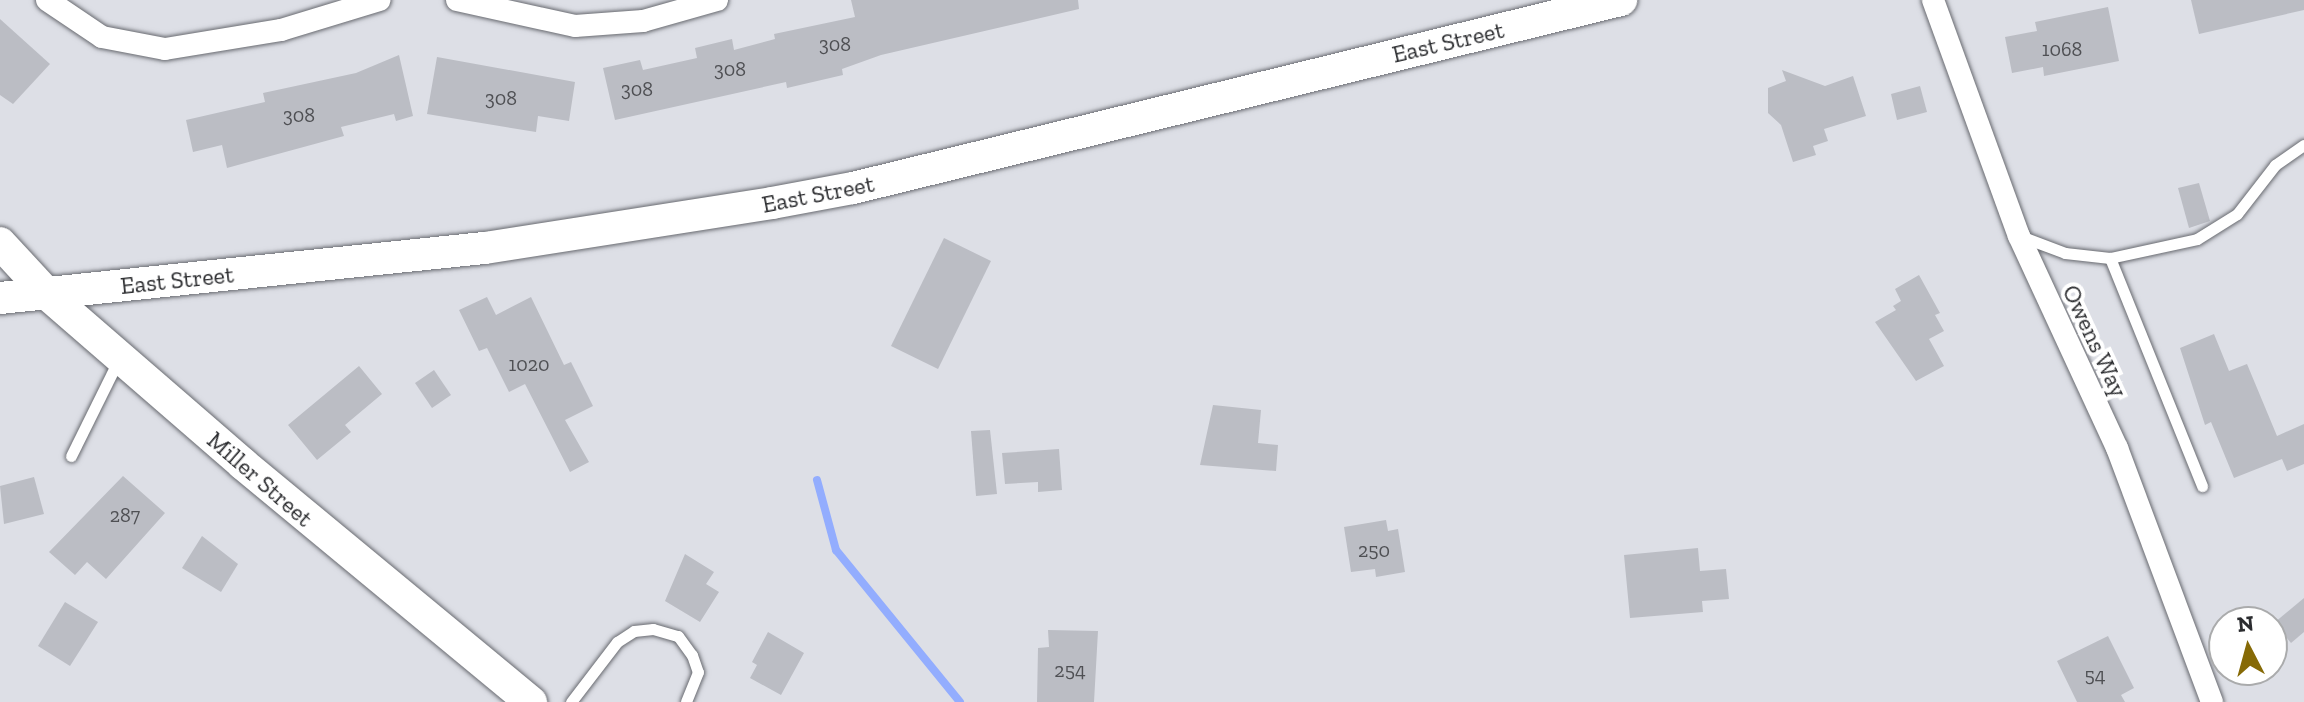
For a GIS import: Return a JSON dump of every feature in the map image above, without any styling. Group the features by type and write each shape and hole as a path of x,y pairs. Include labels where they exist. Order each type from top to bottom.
{"main road":[{"name":"East Street","path":"0,298 485,248 840,191 1621,0"},
{"name":"Miller Street","path":"0,243 47,294 385,586 531,702"}],"street":[{"path":"47,0 102,37 165,49 281,30 369,0 380,0"},
{"path":"457,0 575,26 643,21 717,0"},
{"name":"Owens Way","path":"1933,0 2019,236 2117,448 2212,702"}],"lane":[{"path":"2019,236 2065,253 2110,258 2197,239 2237,214 2275,165 2304,145"},
{"path":"2110,258 2202,486"},
{"path":"71,456 120,357"},
{"path":"571,702 617,642 634,631 653,629 678,636 692,655 698,672 686,702"}],"building":[{"path":"851,0 1078,0 1079,9 881,55 842,69 843,75 787,88 786,82 615,120 603,68 640,60 643,70 697,58 695,48 732,39 734,50 775,39 774,34 855,17"},
{"path":"2191,0 2304,0 2304,10 2199,34"},
{"path":"2108,7 2119,61 2044,76 2043,67 2012,73 2005,37 2037,31 2035,22"},
{"path":"0,19 50,64 13,104 0,95"},
{"path":"399,55 413,116 396,121 394,114 341,127 344,136 227,168 222,145 193,152 186,120 265,102 263,93 356,73"},
{"path":"437,57 575,82 569,121 538,116 536,132 427,114"},
{"path":"1782,70 1825,86 1853,76 1866,116 1824,129 1828,141 1813,146 1816,155 1793,162 1781,125 1768,113 1768,88 1786,81"},
{"path":"1920,86 1927,112 1897,120 1891,94"},
{"path":"2199,183 2210,221 2189,228 2178,188"},
{"path":"944,238 991,261 938,369 891,346"},
{"path":"1919,275 1940,313 1935,315 1944,331 1929,339 1944,366 1916,381 1875,322 1896,310 1893,306 1901,301 1895,289"},
{"path":"487,297 496,315 531,297 564,365 571,362 593,406 565,420 589,462 570,472 525,384 509,392 487,348 479,351 459,310"},
{"path":"2214,334 2229,371 2247,364 2277,436 2304,424 2304,464 2287,471 2282,459 2234,478 2211,422 2205,425 2180,348"},
{"path":"359,366 382,394 345,425 351,432 317,460 288,425"},
{"path":"434,370 451,395 432,408 415,383"},
{"path":"1213,405 1261,410 1258,443 1278,445 1276,471 1200,465"},
{"path":"990,430 997,494 976,496 971,431"},
{"path":"1059,449 1062,490 1038,492 1038,482 1005,484 1002,453"},
{"path":"123,476 165,513 106,579 87,562 75,575 49,552"},
{"path":"34,477 44,514 4,524 0,486"},
{"path":"1386,520 1388,531 1398,529 1405,572 1376,577 1375,569 1351,572 1344,527"},
{"path":"202,536 238,564 221,592 182,568"},
{"path":"1698,548 1700,571 1726,569 1729,599 1702,601 1703,612 1630,618 1624,555"},
{"path":"685,554 714,572 706,584 719,592 700,622 665,601"},
{"path":"2304,598 2304,632 2291,643 2288,639 2288,611"},
{"path":"65,602 98,622 70,666 38,646"},
{"path":"1048,630 1098,631 1094,702 1037,702 1038,648 1049,647"},
{"path":"768,632 804,653 781,695 750,678 757,665 752,662"},
{"path":"2108,636 2134,688 2121,695 2125,702 2077,702 2057,661"}],"waterway":[{"path":"817,480 836,550 960,702"}]}
